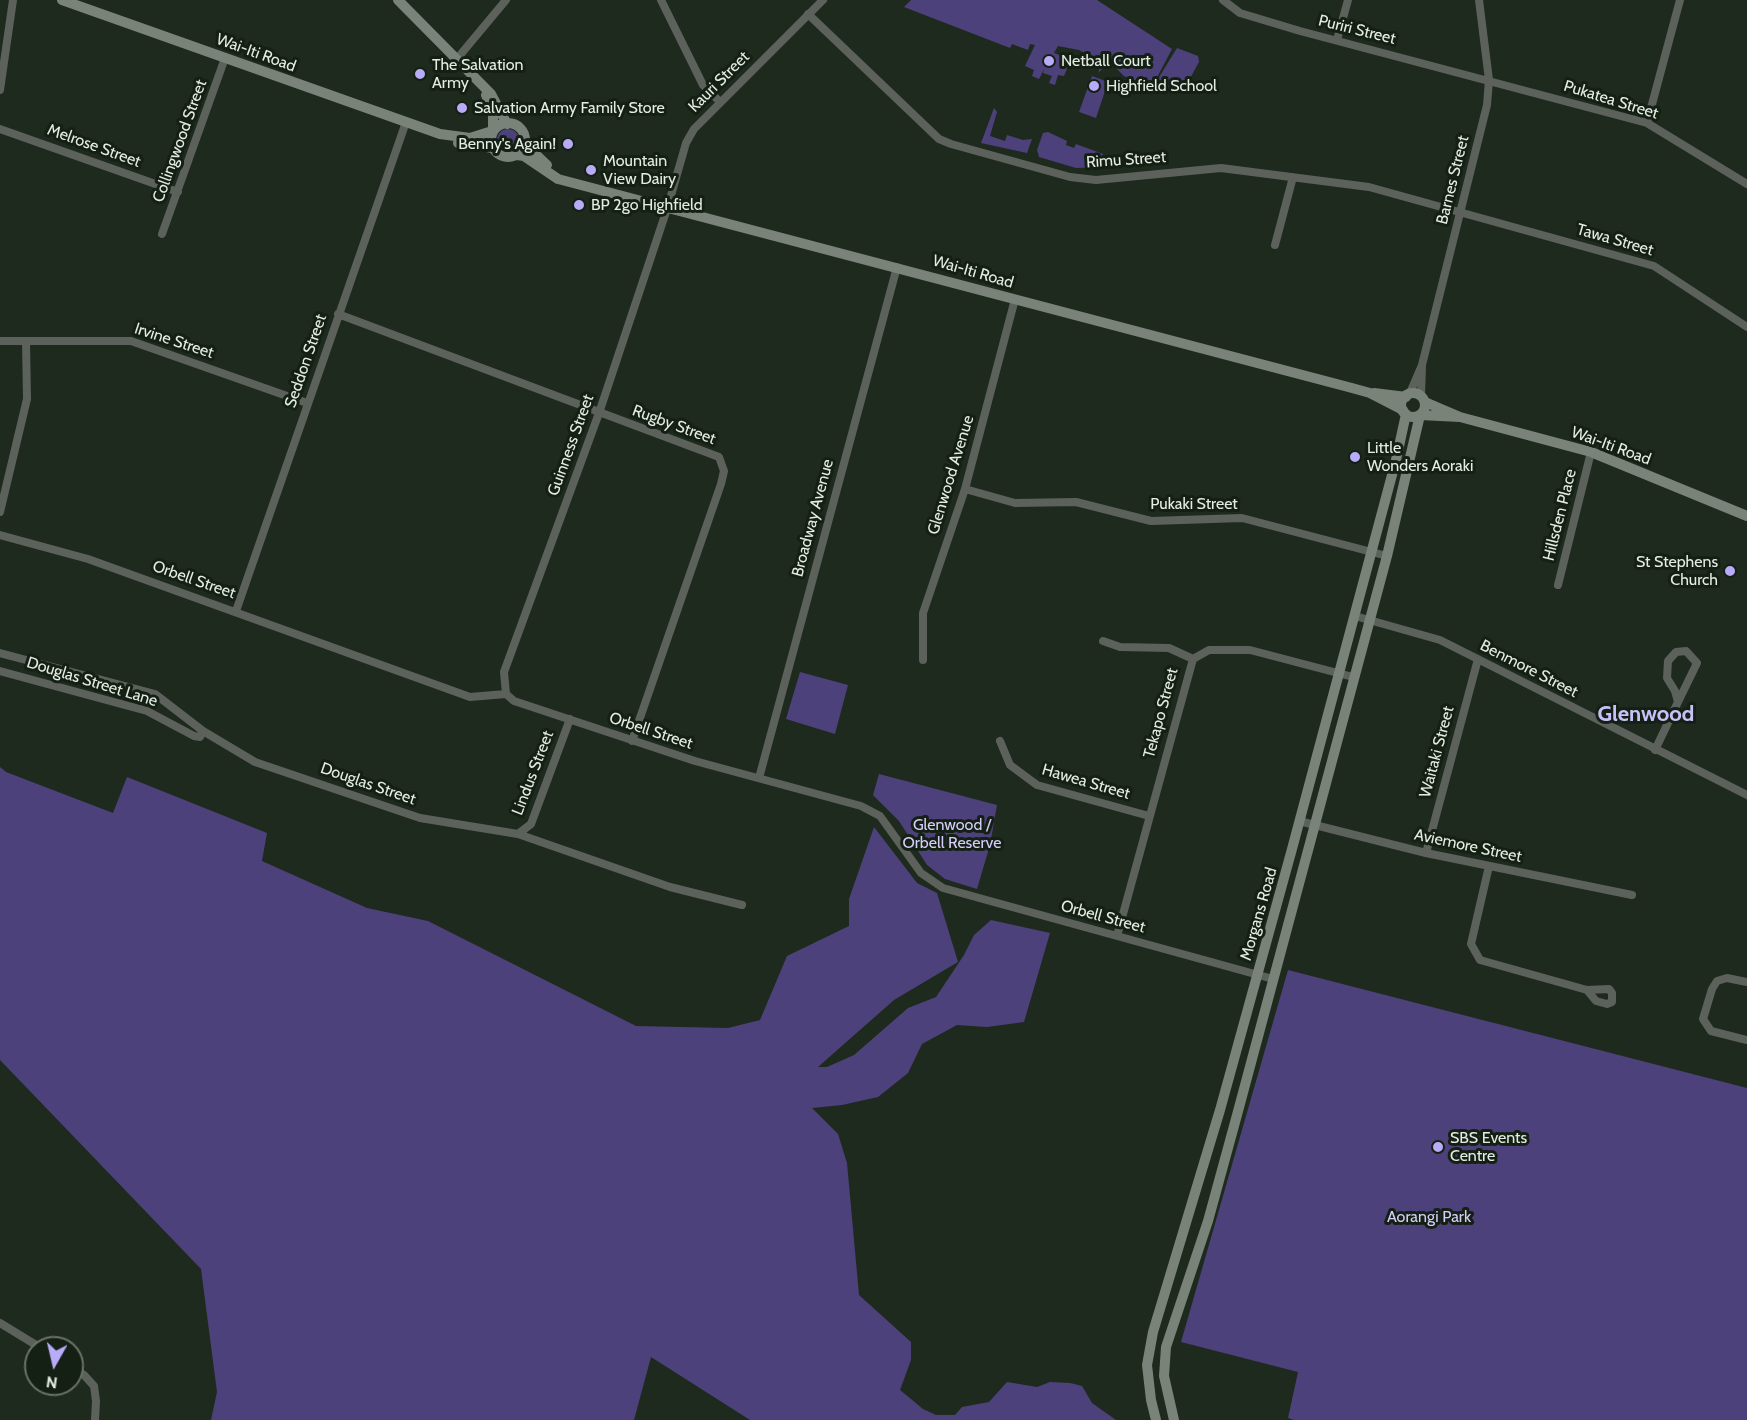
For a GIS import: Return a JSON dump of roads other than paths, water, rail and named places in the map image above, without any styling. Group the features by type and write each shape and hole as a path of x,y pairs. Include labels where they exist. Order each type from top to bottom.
{"street":[{"path":"0,90 13,0"},
{"name":"Wai-Iti Road","path":"62,0 440,134 470,138 492,130"},
{"path":"398,0 495,99 507,124 522,133 525,144 517,155 507,156 493,148 493,114 485,91"},
{"path":"456,60 506,0"},
{"path":"661,0 703,85 720,102"},
{"name":"Kauri Street","path":"669,206 686,143 694,129 823,0"},
{"name":"Puriri Street","path":"1223,0 1240,13 1489,80"},
{"path":"1337,40 1348,0"},
{"name":"Barnes Street","path":"1407,396 1422,365 1485,116 1489,80 1479,0"},
{"path":"1647,123 1680,0"},
{"name":"Rimu Street","path":"808,14 939,139 951,144 1070,177 1096,180 1221,168 1369,186 1461,211"},
{"name":"Collingwood Street","path":"162,234 225,58"},
{"name":"Pukatea Street","path":"1489,80 1647,123 1747,184"},
{"name":"Seddon Street","path":"236,611 406,122"},
{"path":"492,130 507,124"},
{"name":"Melrose Street","path":"0,129 178,192"},
{"name":"Wai-Iti Road","path":"440,134 445,139 493,148"},
{"name":"Wai-Iti Road","path":"525,144 537,157 567,179"},
{"name":"Wai-Iti Road","path":"517,155 524,156 558,178 1370,393 1407,396"},
{"path":"1275,245 1293,177"},
{"name":"Guinness Street","path":"506,694 504,672 599,413 669,206"},
{"name":"Tawa Street","path":"1461,211 1654,266 1747,327"},
{"name":"Broadway Avenue","path":"759,778 897,267"},
{"name":"Glenwood Avenue","path":"923,660 923,613 965,489 1016,299"},
{"name":"Rugby Street","path":"338,314 719,457 724,471 632,741"},
{"name":"Irvine Street","path":"0,341 131,342 307,403"},
{"path":"0,512 27,399 26,341"},
{"name":"Barnes Street","path":"1422,365 1423,399"},
{"name":"Wai-Iti Road","path":"1370,393 1404,412"},
{"path":"1407,396 1423,399 1425,408 1420,415 1413,417 1404,412 1402,403 1407,396"},
{"name":"Wai-Iti Road","path":"1423,399 1460,417 1591,452 1747,516"},
{"name":"Morgans Road","path":"1156,1420 1148,1381 1149,1352 1220,1110 1355,616 1370,551 1396,460 1404,412"},
{"name":"Wai-Iti Road","path":"1420,415 1460,417"},
{"name":"Morgans Road","path":"1174,1420 1164,1376 1166,1347 1208,1221 1237,1115 1387,556 1420,415"},
{"name":"Hillsden Place","path":"1557,585 1591,452"},
{"name":"Pukaki Street","path":"965,489 1015,503 1076,502 1151,521 1242,518 1387,556"},
{"name":"Orbell Street","path":"0,535 88,559 470,697 506,694 514,701 632,741 861,806 876,813 889,826 921,873 943,888 1273,979"},
{"name":"Benmore Street","path":"1355,616 1428,635 1747,795"},
{"path":"1103,641 1120,647 1169,648 1193,659"},
{"name":"Tekapo Street","path":"1117,936 1193,659 1209,650 1238,649 1353,677"},
{"path":"1655,750 1698,663 1686,651 1676,652 1668,662 1667,678 1675,691 1678,702"},
{"name":"Douglas Street","path":"0,653 155,694 203,731 255,762 420,818 518,834 669,887 742,905"},
{"name":"Waitaki Street","path":"1426,853 1478,659"},
{"name":"Douglas Street Lane","path":"0,671 147,711 194,736 200,737 203,731"},
{"name":"Lindus Street","path":"518,834 531,824 570,719"},
{"name":"Hawea Street","path":"1000,741 1010,765 1037,785 1149,816"},
{"name":"Aviemore Street","path":"1299,821 1426,853 1632,895"},
{"path":"1489,866 1472,944 1480,960 1587,990"},
{"path":"1747,982 1727,978 1717,981 1712,989 1703,1019 1711,1031 1747,1040"},
{"path":"1220,1110 1237,1115"},
{"path":"0,1323 24,1338"},
{"path":"84,1375 88,1378 96,1395 95,1420"}],"place":[{"name":"Netball Court","path":"1049,61"},
{"name":"The Salvation Army","path":"420,74"},
{"name":"Highfield School","path":"1094,86"},
{"name":"Salvation Army Family Store","path":"462,108"},
{"name":"Benny's Again!","path":"568,144"},
{"name":"Mountain View Dairy","path":"591,170"},
{"name":"BP 2go Highfield","path":"579,205"},
{"name":"Little Wonders Aoraki","path":"1355,457"},
{"name":"St Stephens Church","path":"1730,571"},
{"name":"SBS Events Centre","path":"1438,1147"}],"district":[{"name":"Glenwood","path":"1646,715"}],"park label":[{"name":"Glenwood / Orbell Reserve","path":"952,834"},
{"name":"Aorangi Park","path":"1429,1217"}]}
